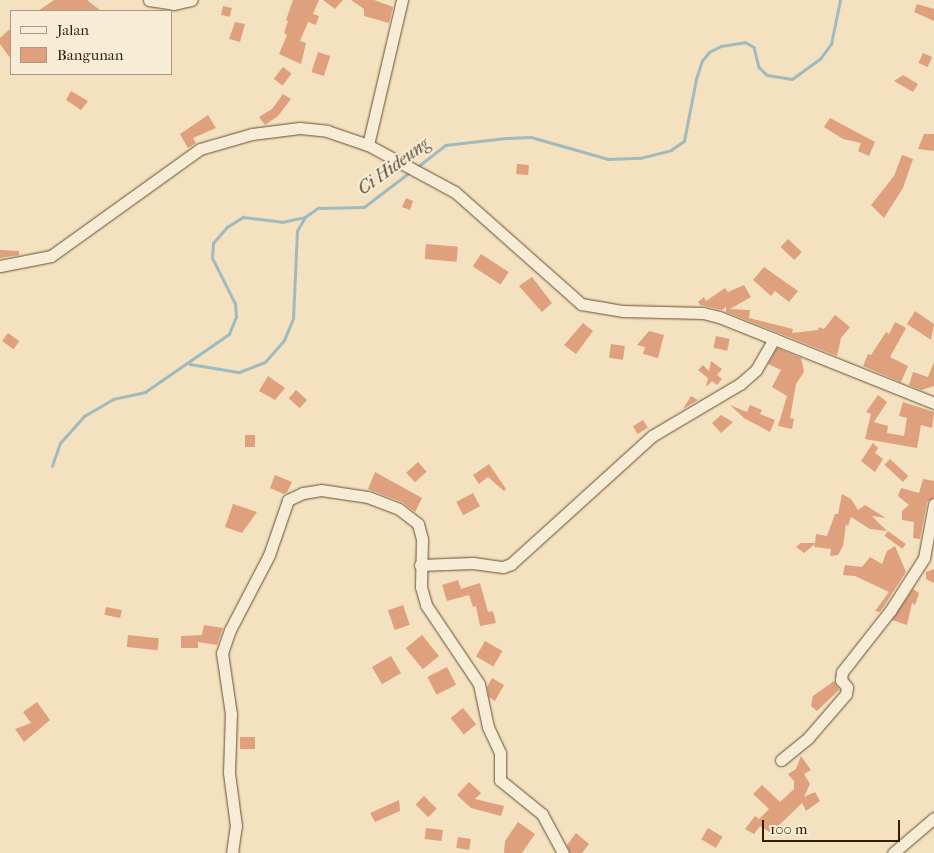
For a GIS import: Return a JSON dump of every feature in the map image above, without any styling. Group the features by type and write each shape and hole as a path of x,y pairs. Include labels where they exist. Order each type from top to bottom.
{"street":[{"path":"149,0 174,4 192,0"},
{"path":"368,145 402,0"},
{"path":"0,266 51,256 182,160 218,142 252,134 300,128 327,131 368,145 455,192 581,304 623,311 702,313 774,339 934,403"},
{"path":"420,565 503,567 511,564 652,436 740,384 756,370 774,339"},
{"path":"232,853 236,826 229,773 231,714 222,653 230,630 268,555 288,500 303,493 335,491 368,497 399,509 411,516 421,531 420,565 426,605 479,684 488,726 500,753 500,780 542,814 563,853"},
{"path":"781,760 808,738 846,694 847,687 841,680 842,672 890,611 924,558 934,504"},
{"path":"893,853 934,818"}],"building":[{"path":"54,0 87,0 100,10 39,10"},
{"path":"293,0 319,0 313,14 319,16 316,25 308,22 300,41 306,43 301,64 279,54 287,35 284,33 288,21 286,20"},
{"path":"323,0 343,0 335,9"},
{"path":"351,0 374,0 393,7 389,23 364,16 364,9"},
{"path":"917,4 934,9 934,21 914,12"},
{"path":"223,6 232,8 230,17 221,15"},
{"path":"235,22 245,24 240,42 229,39"},
{"path":"10,29 10,58 0,44 0,38"},
{"path":"318,52 330,56 324,76 312,72"},
{"path":"923,53 932,57 928,67 919,63"},
{"path":"283,67 292,74 282,86 274,79"},
{"path":"903,75 918,84 913,92 894,81"},
{"path":"71,91 88,101 81,110 66,100"},
{"path":"283,94 291,99 278,116 265,125 259,117 272,109"},
{"path":"208,115 216,128 193,138 196,143 188,148 180,134"},
{"path":"830,118 875,142 869,156 858,151 861,143 843,139 824,127"},
{"path":"924,134 934,134 934,151 918,149"},
{"path":"902,155 913,159 903,188 884,218 871,205 894,176"},
{"path":"517,164 529,165 528,175 516,174"},
{"path":"406,198 413,201 410,210 402,207"},
{"path":"788,239 802,252 794,260 780,247"},
{"path":"426,244 458,247 457,262 425,259"},
{"path":"0,250 19,251 19,255 0,258"},
{"path":"481,254 509,272 501,285 473,267"},
{"path":"764,267 798,291 789,302 775,291 771,296 753,280"},
{"path":"532,277 552,303 542,312 519,286"},
{"path":"744,285 751,297 730,309 750,310 749,318 793,329 792,333 818,330 819,327 824,329 835,315 850,327 841,338 837,356 726,312 726,307 722,310 700,305 698,302 704,297 706,301 725,288 728,292"},
{"path":"915,311 934,324 931,340 907,324"},
{"path":"895,322 906,328 890,357 908,366 901,382 863,366 868,354 871,355 886,332 889,334"},
{"path":"583,323 593,331 576,354 564,345"},
{"path":"649,331 664,335 658,358 643,354 645,347 637,345"},
{"path":"8,333 19,341 13,349 2,341"},
{"path":"716,336 730,339 727,351 714,348"},
{"path":"611,344 625,346 623,360 609,358"},
{"path":"777,348 801,358 804,372 796,384 790,418 794,419 792,429 778,426 787,396 772,387 781,370 768,364"},
{"path":"711,361 722,369 717,375 722,379 717,385 712,381 706,387 708,378 698,370 703,365 709,371"},
{"path":"934,362 934,386 921,390 909,385 913,372 928,377"},
{"path":"268,376 285,388 275,400 259,391"},
{"path":"296,390 307,400 300,408 289,398"},
{"path":"878,395 887,402 874,422 888,426 887,433 904,436 907,418 899,416 903,402 934,412 932,428 921,425 917,448 865,439 871,414 866,412"},
{"path":"691,396 698,400 683,409"},
{"path":"730,405 747,412 750,405 762,410 760,414 775,420 770,432 744,418"},
{"path":"721,415 733,422 721,433 712,423"},
{"path":"643,420 648,428 638,434 633,426"},
{"path":"245,435 255,435 255,447 245,447"},
{"path":"873,443 878,448 875,453 883,459 875,472 861,461"},
{"path":"890,459 908,476 903,482 885,465"},
{"path":"418,462 427,472 415,482 406,473"},
{"path":"489,464 506,489 504,491 488,477 479,484 473,475"},
{"path":"375,472 422,498 415,512 402,502 368,489"},
{"path":"275,475 292,482 284,494 270,488"},
{"path":"923,479 934,481 934,497 927,502 920,539 913,538 914,522 902,520 902,511 909,505 898,496 901,488 919,493"},
{"path":"473,493 480,506 463,515 456,502"},
{"path":"842,494 851,499 858,510 865,505 886,518 872,516 887,531 870,529 851,517 848,526 846,524 843,546 838,555 830,556 831,549 814,547 815,544 804,553 796,547 801,543 815,543 816,534 827,536 835,514 838,514"},
{"path":"233,504 257,512 242,533 225,527"},
{"path":"888,531 906,544 902,549 884,536"},
{"path":"895,546 906,572 880,612 875,611 889,592 855,576 843,575 845,565 862,567 870,557 882,564 887,551"},
{"path":"934,569 934,583 926,579 926,572"},
{"path":"458,580 461,589 480,583 488,612 493,611 496,623 480,626 476,606 473,607 469,595 447,601 442,585"},
{"path":"913,589 919,593 915,605 912,603 907,625 892,620"},
{"path":"403,605 410,625 395,630 388,610"},
{"path":"106,607 122,610 120,618 104,615"},
{"path":"204,625 223,628 217,645 198,642 198,648 181,648 181,636 202,635"},
{"path":"128,635 159,638 158,650 127,647"},
{"path":"422,635 439,656 423,669 406,648"},
{"path":"485,641 502,651 493,667 476,657"},
{"path":"391,656 401,673 382,684 372,667"},
{"path":"447,667 456,685 436,695 427,677"},
{"path":"492,678 504,685 495,701 489,697 487,687"},
{"path":"834,681 839,690 817,711 811,706 813,696"},
{"path":"37,702 50,720 24,742 15,729 31,723 23,712"},
{"path":"463,708 476,724 464,734 451,718"},
{"path":"240,737 255,737 255,749 240,749"},
{"path":"801,756 811,770 804,774 810,784 804,797 815,792 820,801 806,811 802,803 771,833 760,826 754,834 745,829 755,816 759,819 769,809 753,794 762,785 780,802 794,789 794,781 788,774 796,769"},
{"path":"469,782 481,793 475,799 504,806 501,816 471,808 457,795"},
{"path":"424,796 437,809 428,817 416,804"},
{"path":"399,800 400,811 375,822 370,813"},
{"path":"518,822 535,834 522,853 504,853 505,841"},
{"path":"426,828 443,830 442,841 425,839"},
{"path":"708,828 723,837 716,848 701,839"},
{"path":"576,833 589,844 582,853 570,853 567,845"},
{"path":"458,837 471,839 469,850 456,848"}],"waterway":[{"name":"Ci Hideung","path":"416,168 445,145 506,138 531,137 608,159 640,158 671,150 684,141 696,79 702,61 709,52 721,46 745,42 754,47 759,67 767,75 792,79 820,59 831,44 840,0"},
{"name":"Ci Hideung","path":"52,466 60,443 84,416 113,399 145,392 229,334 236,317 235,304 212,258 213,243 227,227 243,217 282,222 305,217 318,208 364,207 410,172"},
{"path":"190,364 239,372 265,362 284,340 293,319 297,231 305,217"}]}
